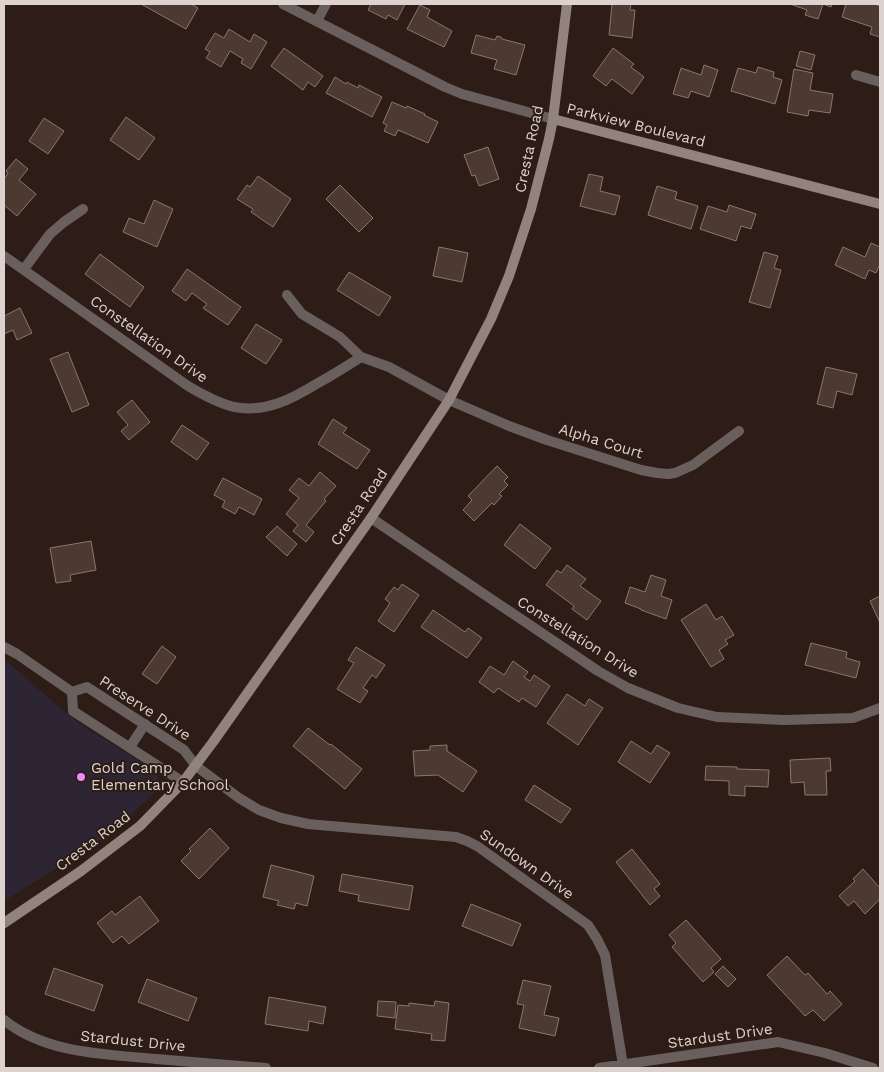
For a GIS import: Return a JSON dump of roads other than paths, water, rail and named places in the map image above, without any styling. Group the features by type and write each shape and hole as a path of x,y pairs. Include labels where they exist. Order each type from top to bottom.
{"main road":[{"name":"Cresta Road","path":"4,923 81,871 140,826 183,782 371,518 449,400 491,319 509,276 531,209 553,119 567,4"},
{"name":"Parkview Boulevard","path":"553,119 880,204"}],"street":[{"name":"Parkview Boulevard","path":"283,4 445,87 462,94 553,119"},
{"path":"317,21 326,4"},
{"path":"856,75 880,82"},
{"path":"24,270 50,234 83,209"},
{"name":"Constellation Drive","path":"4,256 188,386 207,397 234,407 267,407 282,402 298,395 361,357"},
{"path":"287,295 302,314 340,337 361,357 389,367 449,400"},
{"name":"Alpha Court","path":"449,400 536,436 641,470 657,473 676,473 693,465 739,431"},
{"name":"Constellation Drive","path":"371,518 598,671 632,690 678,708 717,717 784,720 853,718 880,708"},
{"path":"4,647 72,692 74,711 183,782"},
{"name":"Preserve Drive","path":"72,692 87,687 184,750 196,766"},
{"path":"130,747 145,724"},
{"name":"Sundown Drive","path":"196,766 239,798 259,810 281,818 308,824 456,838 477,846 588,925 598,939 605,956 623,1065"},
{"name":"Stardust Drive","path":"4,1020 11,1026 52,1046 102,1054 266,1068"},
{"name":"Stardust Drive","path":"599,1068 778,1042 825,1053 873,1068"}],"place":[{"name":"Gold Camp Elementary School","path":"81,777"}]}
